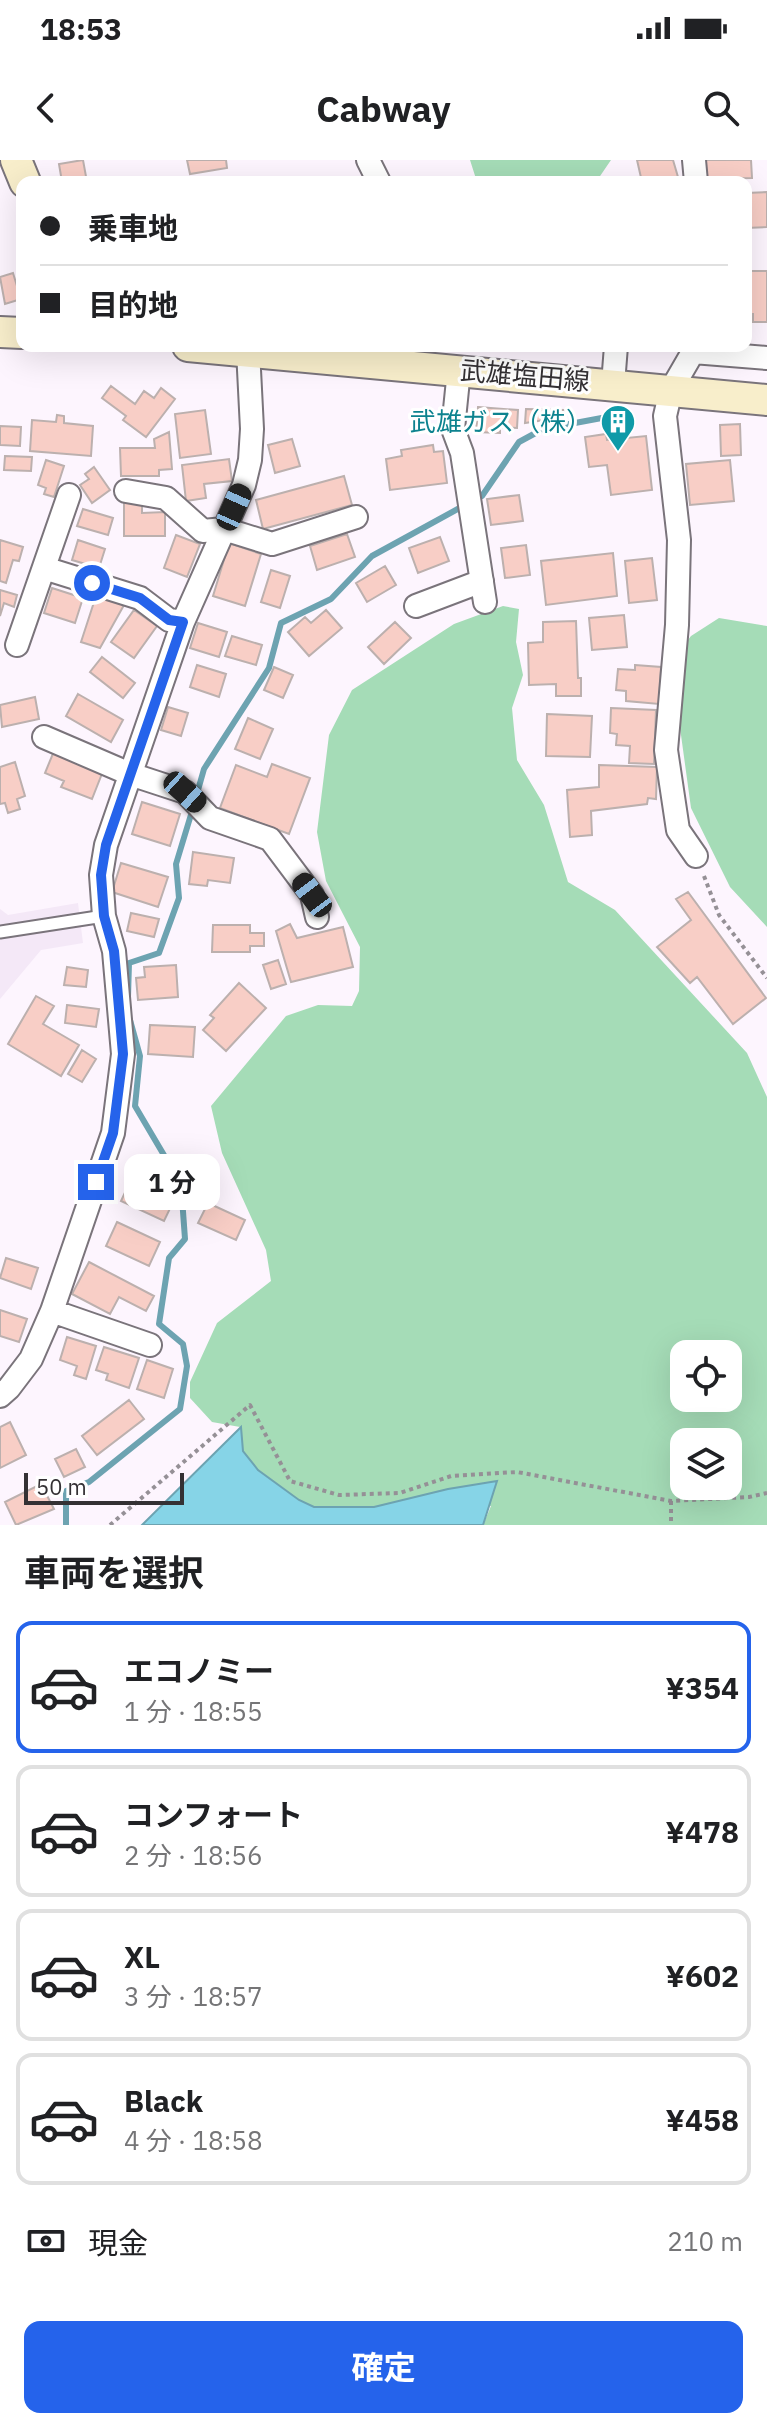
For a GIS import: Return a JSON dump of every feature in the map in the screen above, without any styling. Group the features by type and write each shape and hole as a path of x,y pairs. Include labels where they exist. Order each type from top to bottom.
{"main road":[{"name":"武雄塩田線","path":"309,352 400,355 459,370 767,400"}],"street":[{"path":"0,1396 31,1359 52,1311 113,1133 123,1054 114,951 104,916 101,875 106,845 183,622 244,485 250,460 252,429 248,352"},
{"path":"613,384 616,352"},
{"path":"696,856 678,830 666,750 677,625 679,540 665,416 671,390 693,352 767,358"},
{"path":"416,606 484,592 462,453 453,429 459,370"},
{"path":"126,491 166,498 203,531 224,529 272,544 356,517"},
{"path":"17,645 69,495"},
{"path":"44,568 140,598 169,620 183,622"},
{"path":"44,737 193,799 210,818 270,839 312,895 317,917"},
{"path":"52,1311 150,1345"}],"lane":[{"path":"0,932 104,916"}],"path":[{"path":"696,856 719,915 767,978"},
{"path":"110,1525 250,1405 290,1481 339,1495 400,1493 451,1476 517,1472 671,1501 749,1497 767,1493"},
{"path":"671,1501 671,1525"}],"shaded area":[{"path":"78,903 83,943 41,950 0,999 0,909 8,915"}],"green space":[{"path":"470,160 611,160 600,176 475,176"},
{"path":"503,606 519,609 516,642 523,675 512,708 517,760 544,805 568,882 615,910 747,1053 767,1097 767,1525 483,1525 491,1506 398,1503 374,1507 314,1507 299,1500 258,1470 243,1451 240,1427 212,1422 190,1398 190,1382 217,1323 271,1281 266,1250 222,1153 211,1106 286,1016 318,1005 352,1006 359,991 360,947 326,881 317,832 329,735 352,690 454,624"},
{"path":"719,618 767,626 767,927 730,887 691,808 671,662 691,636"}],"water":[{"path":"241,1427 243,1451 258,1470 299,1500 314,1507 374,1507 497,1481 483,1525 142,1525"}],"building":[{"path":"83,160 86,176 61,176 59,164"},
{"path":"187,160 226,160 227,168 190,174"},
{"path":"637,160 673,160 678,176 641,176"},
{"path":"702,160 751,160 752,176 703,176"},
{"path":"767,192 767,227 752,228 752,193"},
{"path":"752,271 767,271 767,322 753,322"},
{"path":"13,273 16,301 5,304 0,277"},
{"path":"111,386 135,404 144,391 154,398 161,388 175,399 146,437 123,420 126,416 102,398"},
{"path":"478,407 518,410 517,428 500,427 500,433 476,432"},
{"path":"526,409 564,410 564,417 525,423"},
{"path":"205,410 211,454 180,458 175,414"},
{"path":"57,415 64,416 64,423 93,426 91,456 30,451 32,420 56,422"},
{"path":"740,424 741,455 721,456 720,425"},
{"path":"0,426 21,427 20,446 0,445"},
{"path":"169,432 172,469 159,470 159,476 121,476 120,448 155,448 154,439"},
{"name":"武雄ガス（株）","path":"606,434 607,440 646,436 652,490 611,495 607,465 589,467 585,437"},
{"path":"292,439 300,466 275,473 268,445"},
{"path":"433,445 434,452 443,451 447,483 390,490 386,459 402,456 401,450"},
{"path":"5,456 32,457 31,471 4,470"},
{"path":"229,459 232,481 204,484 206,498 186,501 182,465"},
{"path":"46,460 64,466 54,497 44,494 46,488 38,485"},
{"path":"730,460 734,501 690,505 686,464"},
{"path":"94,467 110,490 92,503 80,485 89,479 85,474"},
{"path":"344,476 352,505 263,529 256,500"},
{"path":"519,495 523,521 491,525 487,499"},
{"path":"124,503 142,503 142,513 165,512 165,536 124,536"},
{"path":"83,509 113,518 108,535 77,526"},
{"path":"347,534 355,557 317,570 310,546"},
{"path":"176,535 200,544 187,577 164,568"},
{"path":"440,537 449,561 418,573 409,548"},
{"path":"0,540 23,547 19,561 13,560 6,583 0,581"},
{"path":"78,540 105,549 99,568 72,560"},
{"path":"229,543 261,554 245,606 213,596"},
{"path":"526,545 530,575 505,578 501,548"},
{"path":"613,553 617,596 546,605 541,561"},
{"path":"652,558 657,600 629,603 625,561"},
{"path":"385,566 396,585 367,602 356,583"},
{"path":"271,570 290,576 280,608 261,602"},
{"path":"52,588 83,598 75,623 44,613"},
{"path":"0,590 17,595 14,607 4,603 0,616"},
{"path":"96,596 124,605 100,648 81,642"},
{"path":"134,610 157,626 134,658 111,642"},
{"path":"326,610 342,628 309,656 288,632 305,617 311,623"},
{"path":"624,615 627,647 592,650 589,618"},
{"path":"576,621 581,696 556,696 556,684 529,685 528,643 543,642 543,622"},
{"path":"395,622 411,638 384,664 368,647"},
{"path":"198,623 227,632 219,657 190,648"},
{"path":"232,636 262,645 256,665 225,656"},
{"path":"102,657 135,683 123,698 90,672"},
{"path":"197,665 226,674 219,697 190,687"},
{"path":"635,665 661,667 659,704 626,701 626,691 616,690 618,669 635,670"},
{"path":"274,667 293,675 283,698 264,690"},
{"path":"78,694 123,720 111,742 66,716"},
{"path":"35,697 39,719 2,727 0,705"},
{"path":"168,707 188,713 181,736 161,730"},
{"path":"611,708 656,710 654,764 629,763 630,746 616,745 617,734 610,733"},
{"path":"547,714 592,716 590,757 546,756"},
{"path":"248,718 273,729 260,759 235,749"},
{"path":"54,751 103,771 92,799 61,787 64,781 45,773"},
{"path":"15,762 25,796 17,799 20,809 8,813 5,803 0,804 0,767"},
{"path":"272,764 310,778 289,834 220,808 236,765 267,777"},
{"path":"599,765 657,767 656,799 648,798 647,804 591,811 592,835 570,837 567,790 599,787"},
{"path":"142,802 180,814 170,846 132,834"},
{"path":"193,852 234,858 230,883 208,880 207,886 189,884"},
{"path":"121,863 168,877 158,907 112,892"},
{"path":"688,892 766,998 733,1024 697,977 690,983 657,947 691,920 676,899"},
{"path":"131,913 159,919 154,937 127,931"},
{"path":"290,924 297,938 343,927 353,967 291,982 276,931"},
{"path":"213,925 250,925 250,933 264,933 264,946 250,946 250,952 212,952"},
{"path":"278,960 286,984 271,989 263,965"},
{"path":"176,965 178,997 138,1000 136,978 145,977 144,967"},
{"path":"67,967 88,970 86,987 64,985"},
{"path":"239,983 266,1008 226,1051 203,1030 214,1018 210,1015"},
{"path":"36,996 54,1006 43,1024 79,1045 61,1076 8,1044"},
{"path":"67,1005 99,1009 96,1027 65,1023"},
{"path":"150,1025 195,1027 193,1057 148,1054"},
{"path":"82,1050 96,1059 82,1082 68,1074"},
{"path":"146,1163 146,1170 161,1177 156,1187 176,1196 164,1221 121,1201 129,1184 128,1164"},
{"path":"208,1203 245,1220 236,1240 198,1223"},
{"path":"117,1222 160,1242 149,1266 106,1246"},
{"path":"6,1258 38,1268 31,1289 0,1278"},
{"path":"89,1262 154,1296 146,1311 119,1297 110,1314 72,1294"},
{"path":"0,1310 27,1319 19,1342 0,1336"},
{"path":"67,1337 96,1346 86,1379 74,1375 77,1366 60,1360"},
{"path":"104,1347 139,1358 129,1388 106,1380 108,1374 96,1370"},
{"path":"147,1360 173,1369 164,1398 137,1389"},
{"path":"129,1400 144,1419 97,1455 82,1436"},
{"path":"10,1422 26,1455 0,1468 0,1427"},
{"path":"76,1449 85,1467 64,1477 55,1459"},
{"path":"41,1484 54,1509 16,1525 5,1502"}],"waterway":[{"path":"475,499 482,496 519,442 543,429 607,417"},
{"path":"196,797 204,769 269,668 281,623 331,599 372,556 465,505"},
{"path":"128,997 129,963 159,953 179,898 176,864 193,808"},
{"path":"66,1525 66,1491 89,1482 180,1409 187,1366 183,1344 159,1324 169,1258 185,1239 181,1184 135,1106 140,1056 130,1020"}],"place":[{"name":"武雄ガス（株）","path":"618,453"}],"route":[{"path":"92,583 140,598 169,620 183,622 106,845 101,875 104,916 114,951 123,1054 113,1133 96,1182"}]}
